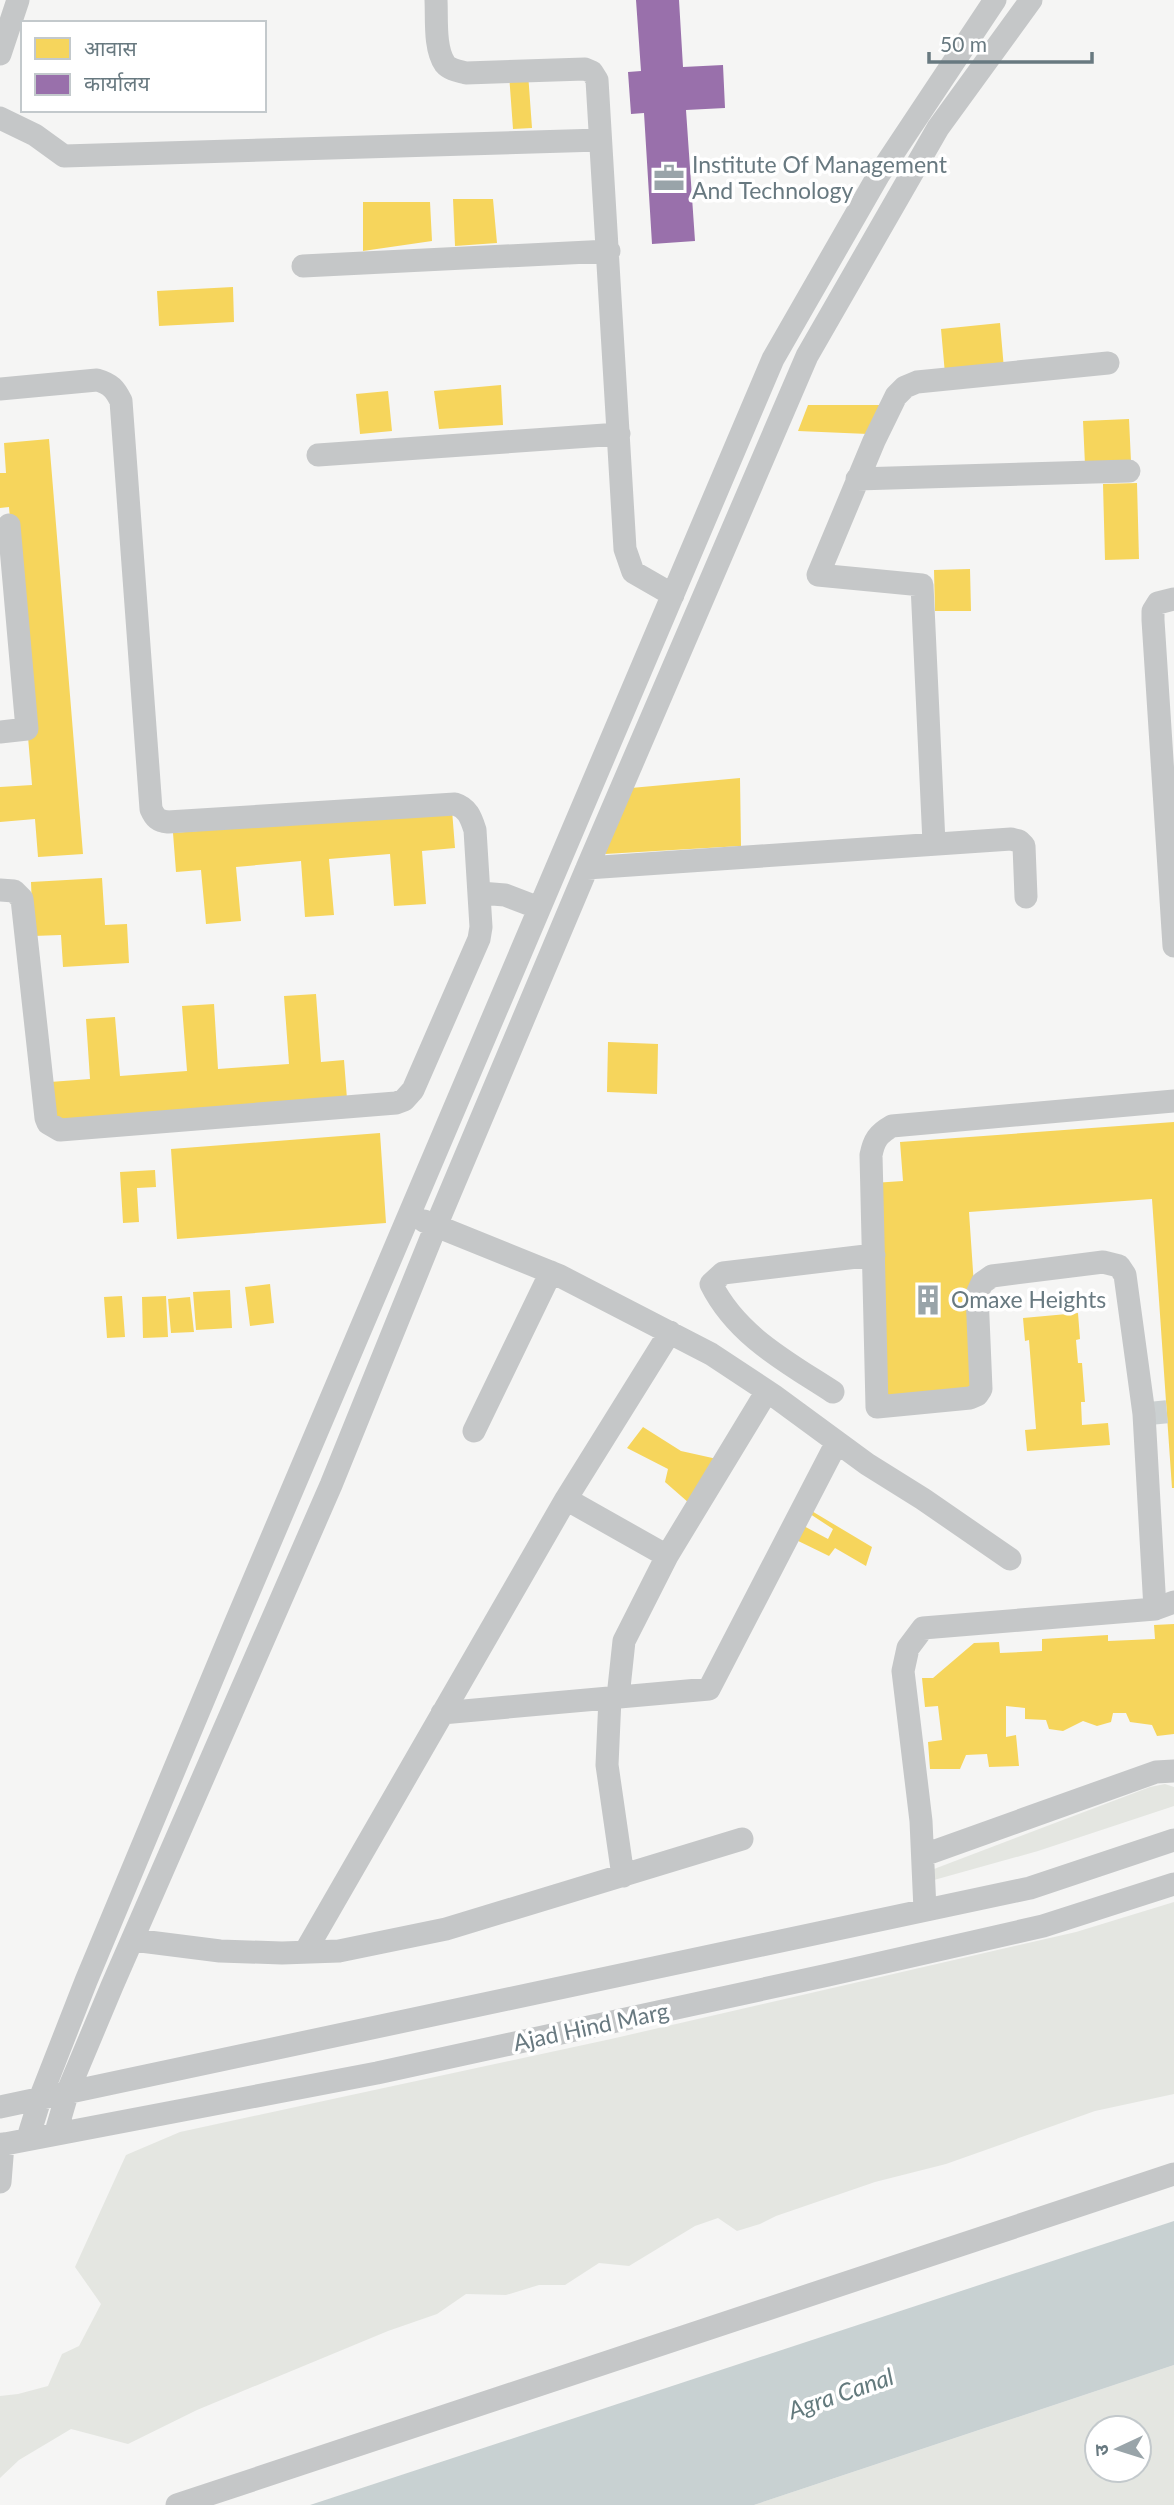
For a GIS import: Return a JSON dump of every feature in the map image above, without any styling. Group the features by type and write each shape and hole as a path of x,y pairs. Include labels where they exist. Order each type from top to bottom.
{"street":[{"path":"10,43 18,0"},
{"path":"436,0 441,55 446,66 456,71 466,73 585,69 592,72 597,80 625,549 633,572 673,595"},
{"path":"28,2138 41,2096 97,1956 407,1215 773,359 878,176 995,0"},
{"path":"56,2133 68,2091 331,1485 436,1226 631,763 807,355 938,128 1031,0"},
{"path":"0,118 35,135 64,156 600,140"},
{"path":"303,266 609,251"},
{"path":"934,843 922,585 818,575 857,479 896,396 905,387 917,382 1108,363"},
{"path":"0,389 97,380 115,388 121,401 151,809 154,816 160,821 168,822 455,804 463,807 471,817 475,830 481,927 479,939 414,1090 404,1100 396,1103 60,1130 48,1124 46,1118 22,899 14,891 0,890"},
{"path":"318,455 619,434"},
{"path":"857,479 1129,471"},
{"path":"0,732 27,729 9,525"},
{"path":"1174,599 1158,603 1153,611 1174,946"},
{"path":"608,746 631,763"},
{"path":"587,868 1012,839 1024,846 1026,854 1026,897"},
{"path":"481,893 505,895 539,908"},
{"path":"925,1910 924,1855 903,1671 908,1648 923,1628 1165,1606 1144,1414 1125,1275 1119,1266 1103,1262 992,1276 982,1283 977,1294 981,1389 977,1395 970,1398 877,1407 871,1155 873,1142 892,1126 1174,1101"},
{"path":"407,1215 551,1272 711,1354 1010,1559"},
{"path":"833,1392 757,1343 717,1297 710,1284 723,1273 874,1255"},
{"path":"474,1431 551,1272"},
{"path":"305,1952 566,1499 670,1332"},
{"path":"623,1876 607,1765 614,1697 624,1641 667,1556 766,1391"},
{"path":"442,1713 709,1689 837,1441"},
{"path":"566,1499 667,1556"},
{"path":"924,1855 1156,1772 1174,1771"},
{"path":"133,1940 219,1951 339,1951 446,1929 742,1839"},
{"path":"0,2106 1030,1888 1174,1840"},
{"name":"Ajad Hind Marg","path":"1,2144 377,2073 828,1975 1043,1926 1174,1884"},
{"path":"0,2182 1,2144"},
{"path":"177,2505 1174,2174"}],"shaded area":[{"path":"1165,1784 1174,1787 1174,1806 1038,1851 934,1880 934,1869 1150,1787"},
{"path":"1174,1902 1174,2094 1095,2111 946,2164 875,2182 737,2231 718,2218 695,2226 629,2266 599,2263 565,2285 539,2285 506,2295 466,2294 437,2314 388,2331 197,2410 128,2444 71,2429 19,2460 0,2478 0,2396 48,2386 62,2354 79,2346 101,2304 75,2267 126,2155 180,2132 611,2039 1076,1932"},
{"path":"1174,2365 1174,2505 754,2505"}],"water":[{"name":"Agra Canal","path":"1174,2221 1174,2365 754,2505 310,2505"}],"building: आवास":[{"path":"528,73 532,128 513,129 509,74"},
{"path":"453,199 493,199 497,243 455,246"},
{"path":"363,202 430,202 432,241 363,251"},
{"path":"233,287 234,322 159,326 157,291"},
{"path":"1000,323 1004,369 945,374 941,329"},
{"path":"501,385 503,425 439,429 434,391"},
{"path":"388,391 392,431 360,434 356,394"},
{"path":"808,405 887,405 868,434 798,431"},
{"path":"1129,419 1131,462 1085,465 1083,421"},
{"path":"49,439 83,854 38,857 35,819 0,822 0,787 32,785 9,507 0,508 0,473 6,473 4,443"},
{"path":"1137,483 1139,559 1105,560 1103,484"},
{"path":"970,569 971,611 935,611 934,570"},
{"path":"740,778 741,846 605,854 631,788"},
{"path":"452,810 455,848 422,851 426,904 394,906 390,854 329,859 334,915 305,917 301,861 236,867 241,921 206,924 201,870 176,872 173,833"},
{"path":"102,878 105,925 127,924 129,963 63,967 61,935 33,936 31,882"},
{"path":"316,994 321,1062 344,1060 347,1099 53,1120 50,1082 90,1079 86,1019 115,1017 120,1076 187,1071 182,1006 214,1004 218,1069 289,1064 284,996"},
{"path":"608,1042 658,1044 657,1094 607,1092"},
{"name":"Omaxe Heights","path":"1174,1122 1174,1488 1152,1199 969,1212 981,1389 888,1396 873,1183 903,1181 900,1142"},
{"path":"380,1133 386,1223 177,1239 171,1149"},
{"path":"155,1170 156,1187 137,1188 139,1222 123,1223 120,1172"},
{"path":"270,1284 274,1323 250,1326 245,1287"},
{"path":"230,1290 232,1328 196,1330 193,1292"},
{"path":"122,1296 125,1337 107,1338 104,1297"},
{"path":"166,1296 168,1337 143,1338 142,1297"},
{"path":"190,1297 194,1332 171,1333 168,1299"},
{"path":"1078,1313 1080,1339 1076,1340 1078,1363 1082,1363 1085,1402 1081,1402 1082,1425 1108,1423 1110,1445 1027,1451 1025,1430 1036,1429 1029,1340 1025,1341 1023,1318"},
{"path":"643,1427 681,1451 717,1459 689,1503 665,1482 668,1469 627,1448"},
{"path":"810,1510 872,1547 866,1566 835,1548 829,1556 790,1537 800,1524 828,1539 833,1529 807,1512"},
{"path":"1174,1624 1174,1734 1157,1736 1152,1725 1130,1722 1126,1713 1113,1713 1111,1722 1097,1726 1083,1721 1063,1731 1049,1729 1046,1720 1025,1719 1025,1708 1006,1706 1006,1737 1016,1735 1019,1766 989,1767 987,1754 966,1755 960,1769 930,1769 928,1742 942,1740 938,1706 925,1707 922,1678 933,1678 974,1643 999,1642 1000,1653 1042,1651 1042,1639 1108,1635 1108,1641 1155,1639 1154,1625"}],"building: कार्यालय":[{"name":"Institute Of Management And Technology","path":"636,0 679,0 683,67 723,65 725,108 686,110 695,241 652,244 644,113 631,114 628,72 641,71"}],"tunnel":[{"path":"1144,1414 1174,1411"}],"place":[{"name":"Institute Of Management And Technology","path":"669,178"},
{"name":"Omaxe Heights","path":"928,1300"}]}
